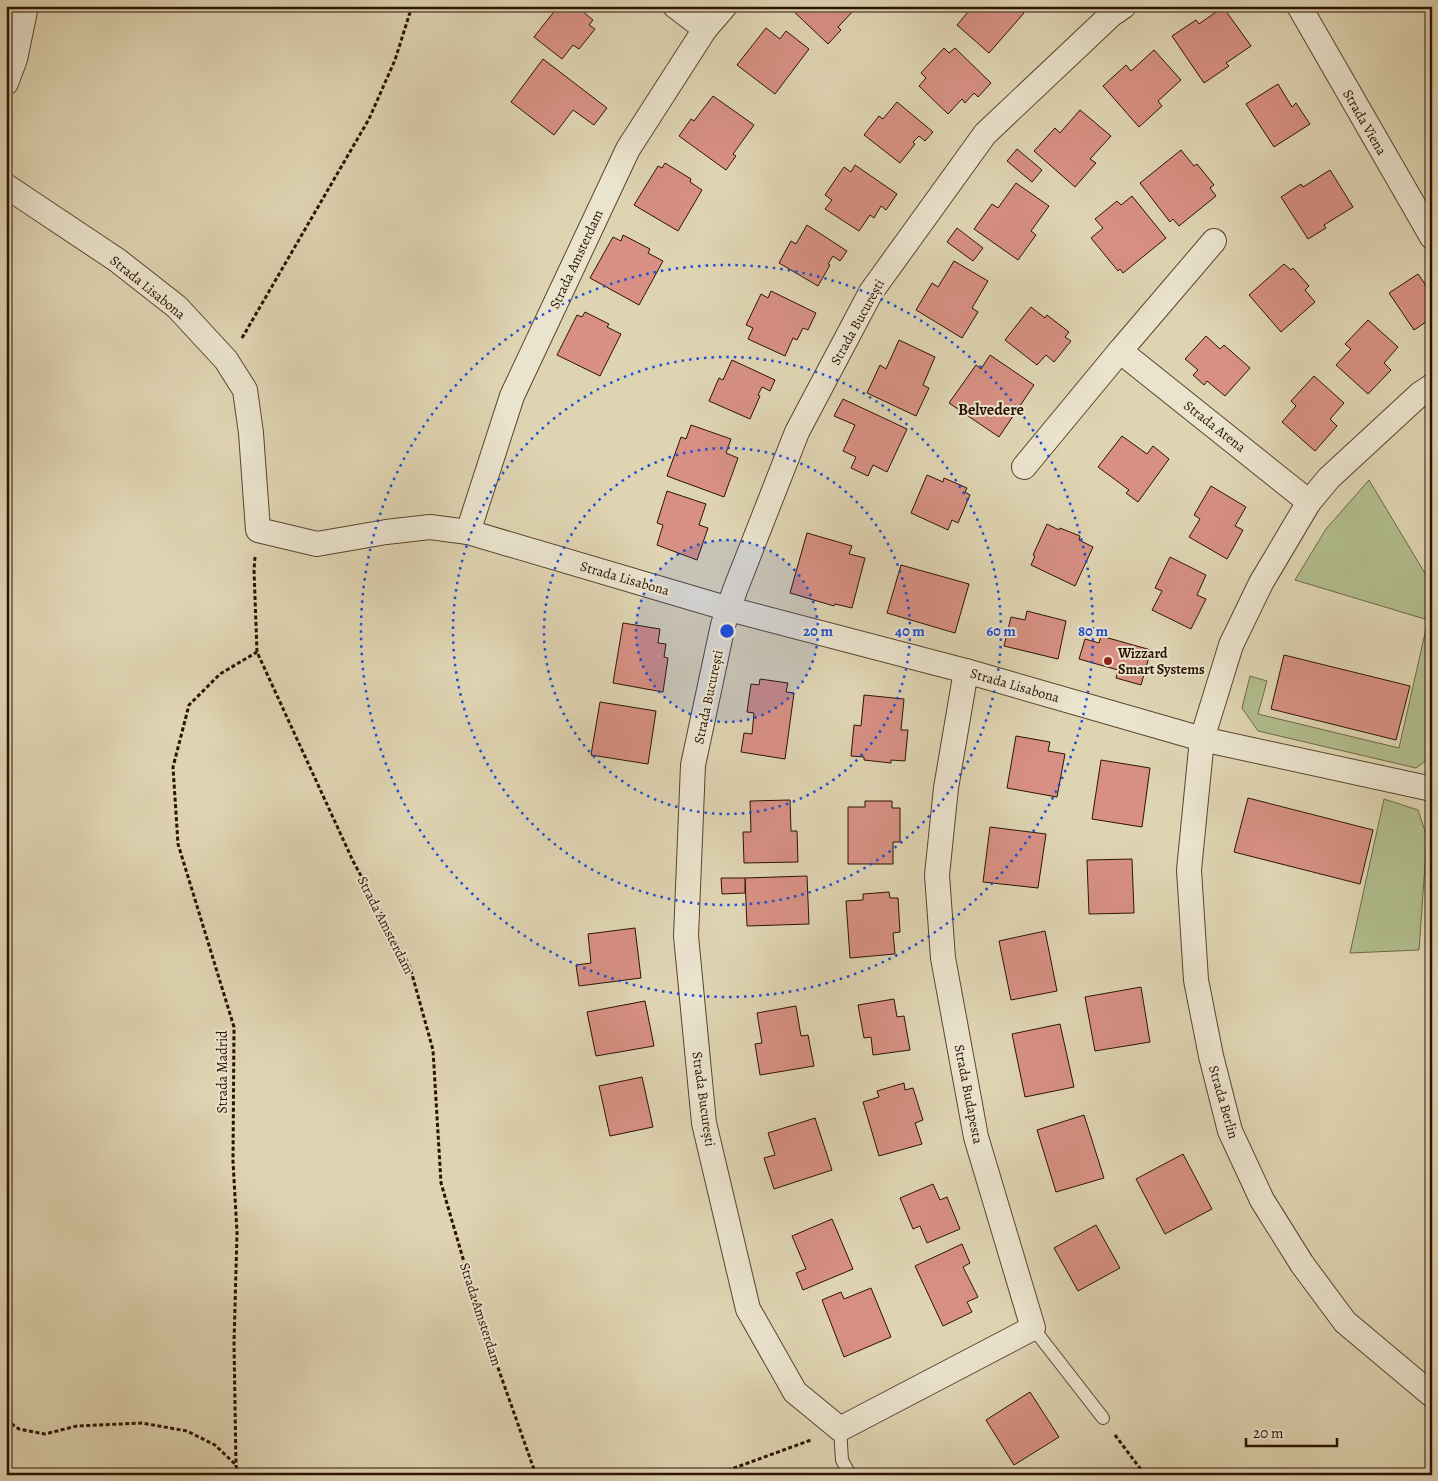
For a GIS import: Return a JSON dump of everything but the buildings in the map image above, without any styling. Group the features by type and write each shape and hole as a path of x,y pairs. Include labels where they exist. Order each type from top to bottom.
{"street":[{"path":"6,83 15,59 26,6"},
{"path":"675,6 705,29"},
{"name":"Strada Amsterdam","path":"468,532 512,396 628,149 705,29 725,6"},
{"name":"Strada București","path":"840,1429 795,1392 748,1310 704,1123 686,936 693,764 728,609 797,432 871,292 985,134 1111,15 1124,6"},
{"name":"Strada Viena","path":"1299,6 1432,237"},
{"name":"Strada Lisabona","path":"6,186 117,260 177,307 226,360 245,390 251,433 258,530 317,544 386,532 430,527 468,532 728,609 966,671 1202,740 1432,789"},
{"path":"1024,468 1214,240"},
{"name":"Strada Atena","path":"1120,352 1309,502"},
{"name":"Strada Berlin","path":"1432,386 1393,418 1329,478 1309,502 1262,583 1231,645 1202,740 1189,870 1196,980 1211,1056 1230,1131 1262,1200 1302,1264 1345,1322 1432,1395"},
{"name":"Strada Budapesta","path":"966,671 946,788 936,876 944,958 976,1138 1033,1328"},
{"path":"840,1429 1033,1328"}],"lane":[{"name":"Strada Budapesta","path":"1033,1328 1103,1418"},
{"path":"840,1429 842,1460 850,1475"}],"path":[{"path":"226,360 236,348 369,119 395,60 412,6"},
{"name":"Strada Amsterdam","path":"258,530 254,570 257,652 353,861 410,967 433,1050 441,1183 480,1317 536,1475"},
{"name":"Strada Madrid","path":"238,1475 236,1466 234,1343 237,1234 233,1161 234,1027 178,844 173,768 189,705 220,674 257,652"},
{"path":"1103,1418 1145,1475"},
{"path":"6,1420 19,1430 45,1434 77,1426 142,1423 187,1431 215,1445 236,1466"},
{"path":"716,1475 840,1429"}],"green space":[{"path":"1369,480 1432,585 1432,756 1416,768 1258,731 1242,708 1250,676 1267,681 1258,714 1399,748 1428,620 1295,580 1326,529"},
{"path":"1384,799 1418,810 1427,837 1419,950 1350,953"}],"place":[{"name":"Wizzard Smart Systems","path":"1108,661"}],"district":[{"name":"Belvedere","path":"991,409"}]}
